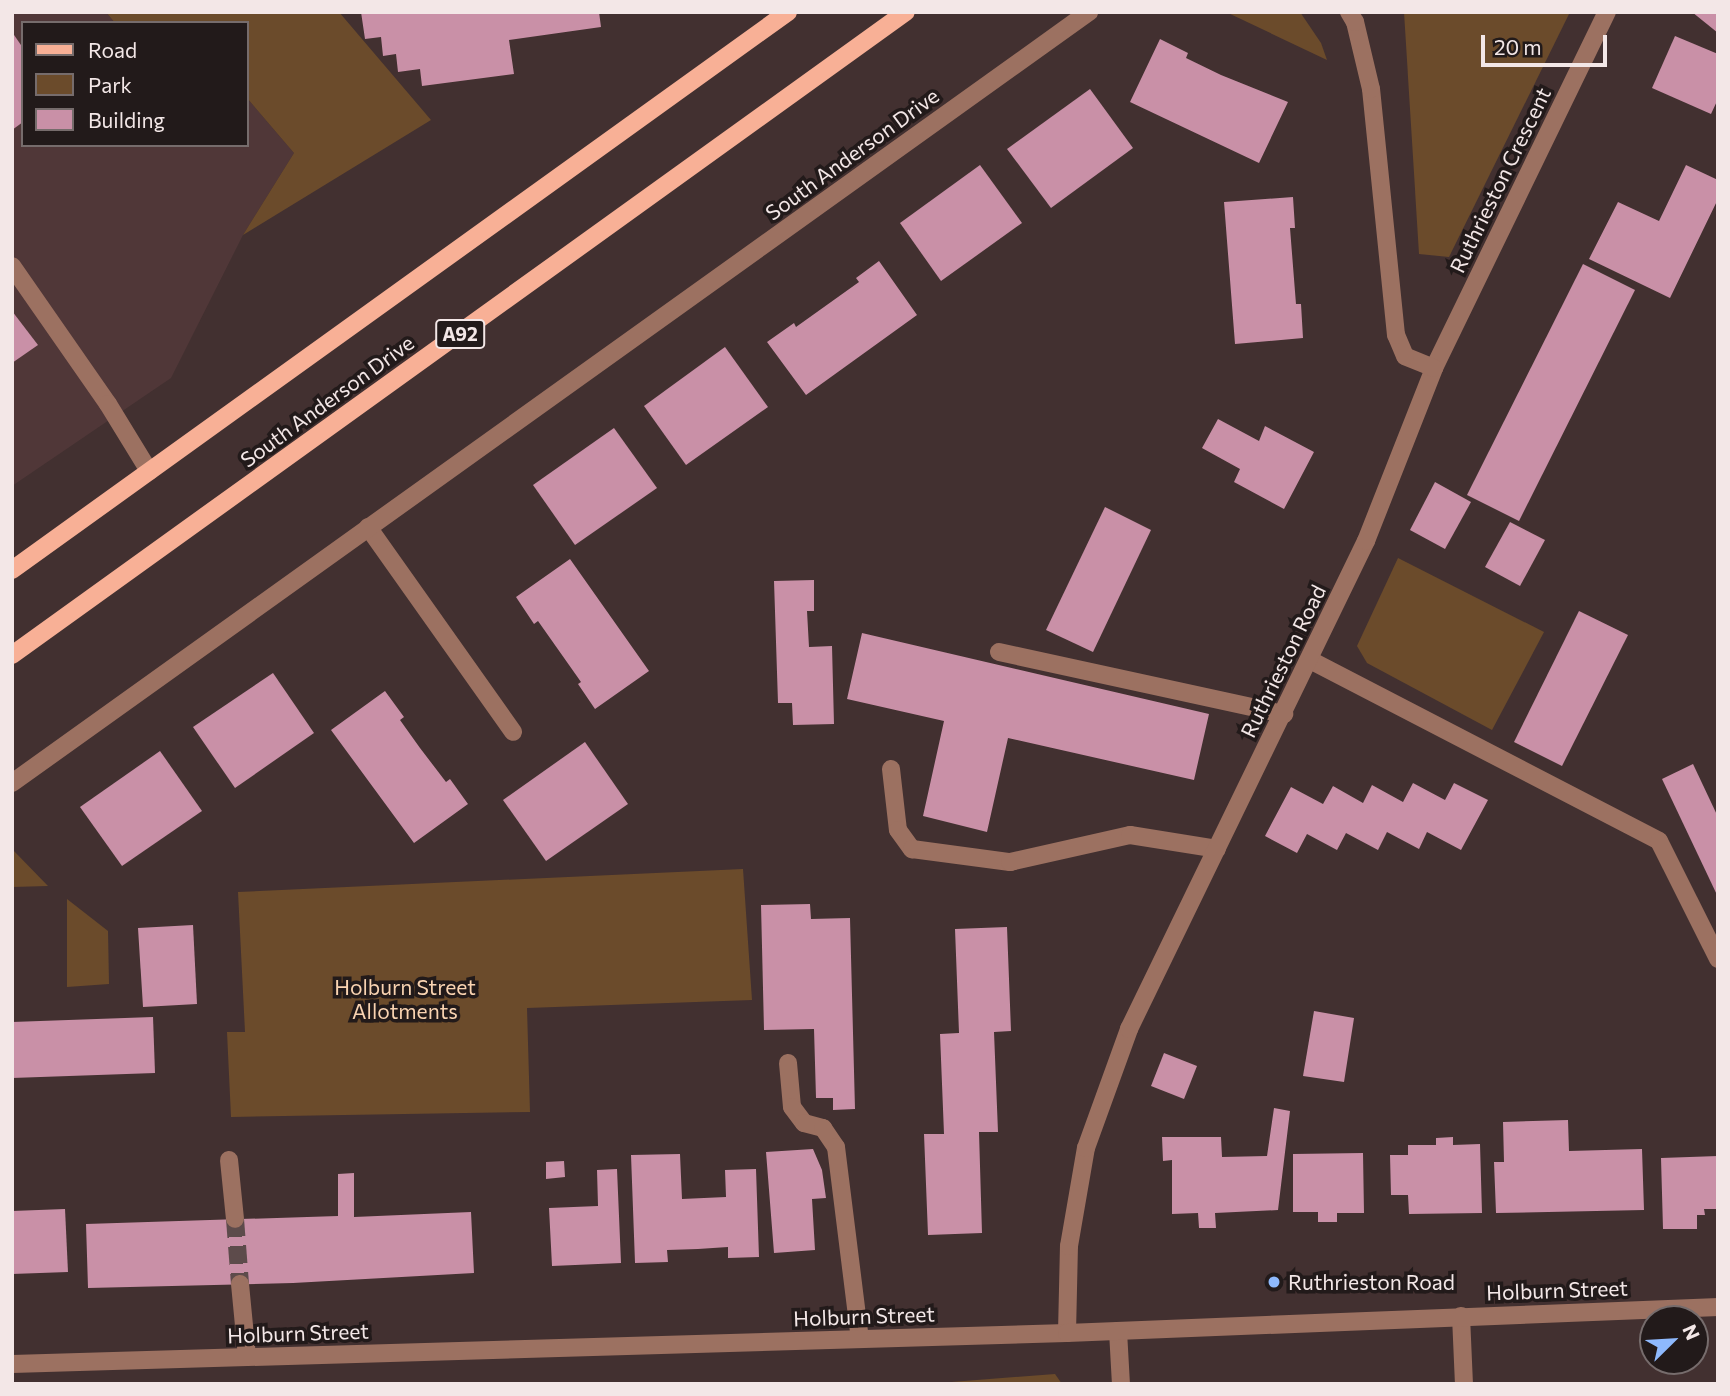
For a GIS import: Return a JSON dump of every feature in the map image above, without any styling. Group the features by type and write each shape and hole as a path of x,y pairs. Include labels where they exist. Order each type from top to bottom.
{"main road":[{"name":"South Anderson Drive","path":"12,654 906,12"},
{"path":"12,570 782,14"}],"street":[{"name":"South Anderson Drive","path":"12,783 1089,12"},
{"path":"1349,12 1355,22 1371,89 1396,335 1405,356 1434,368"},
{"name":"Ruthrieston Crescent","path":"1434,368 1607,12"},
{"path":"12,266 108,404 149,471"},
{"name":"Ruthrieston Road","path":"1067,1333 1069,1246 1086,1147 1129,1029 1366,541 1434,368"},
{"path":"368,527 513,732"},
{"path":"999,652 1284,713"},
{"path":"1310,660 1659,841 1718,959"},
{"path":"891,769 898,830 912,849 1010,862 1130,835 1217,849"},
{"path":"788,1063 792,1107 803,1123 823,1128 836,1147 860,1339"},
{"path":"229,1160 235,1219"},
{"path":"240,1284 247,1357"},
{"name":"Holburn Street","path":"12,1364 1067,1333 1461,1315 1718,1307"},
{"path":"1461,1315 1464,1384"},
{"path":"1118,1331 1121,1384"}],"shaded area":[{"path":"12,12 106,12 113,21 21,21 21,147 248,147 248,99 294,153 243,235 171,378 12,486"}],"green space":[{"path":"106,12 339,12 431,120 243,235 294,153 248,99 248,21 113,21"},
{"path":"1226,12 1300,12 1321,43 1327,60"},
{"path":"1404,12 1570,12 1449,257 1419,254"},
{"path":"1398,558 1544,632 1492,730 1367,663 1357,646"},
{"path":"12,849 48,886 12,887"},
{"name":"Holburn Street Allotments","path":"743,869 752,1000 527,1008 530,1112 231,1117 227,1032 245,1032 238,892"},
{"path":"67,899 108,931 109,984 67,987"},
{"path":"1055,1374 1062,1384 926,1384"}],"building":[{"path":"361,12 599,12 601,27 509,40 514,74 422,86 420,69 398,72 396,54 383,56 381,37 365,39"},
{"path":"1692,12 1718,12 1718,33"},
{"path":"12,32 21,45 21,123 12,130"},
{"path":"1675,36 1718,54 1718,99 1711,114 1652,88"},
{"path":"1160,39 1188,53 1186,58 1288,102 1259,163 1130,102"},
{"path":"1090,89 1133,148 1051,208 1007,149"},
{"path":"980,165 1022,223 941,281 900,223"},
{"path":"1686,165 1718,180 1718,199 1670,298 1589,259 1618,202 1659,221"},
{"path":"1293,197 1295,228 1290,228 1296,304 1301,304 1303,338 1235,344 1224,202"},
{"path":"879,261 917,315 806,395 767,342 794,323 796,327 859,282 856,278"},
{"path":"1583,264 1635,290 1519,521 1467,495"},
{"path":"12,311 38,345 12,363"},
{"path":"725,347 768,407 686,465 644,406"},
{"path":"1218,419 1259,441 1265,426 1314,452 1284,509 1234,482 1240,469 1202,448"},
{"path":"614,428 657,488 575,545 533,485"},
{"path":"1435,482 1471,502 1445,549 1410,530"},
{"path":"1105,507 1151,530 1093,652 1046,630"},
{"path":"1510,522 1545,540 1520,586 1485,567"},
{"path":"570,559 649,671 595,709 578,684 581,682 538,621 534,624 516,597"},
{"path":"814,580 814,611 807,611 809,647 832,646 834,724 793,725 792,703 778,703 774,581"},
{"path":"1579,611 1628,635 1562,766 1514,742"},
{"path":"862,633 1209,714 1194,780 1008,738 987,832 923,816 944,721 847,699"},
{"path":"273,673 314,733 235,788 193,727"},
{"path":"385,691 404,717 400,720 420,748 446,782 450,779 468,804 414,843 331,730"},
{"path":"585,742 628,804 546,861 503,800"},
{"path":"160,751 202,811 122,866 80,807"},
{"path":"1693,764 1718,817 1718,897 1662,779"},
{"path":"1413,783 1445,800 1454,783 1488,800 1461,850 1427,832 1419,849 1387,832 1378,850 1346,833 1337,850 1307,834 1297,853 1265,836 1291,787 1323,804 1333,786 1363,803 1372,785 1403,802"},
{"path":"810,904 811,919 850,918 855,1109 833,1110 833,1098 816,1098 814,1029 764,1030 761,905"},
{"path":"193,925 197,1004 143,1007 138,928"},
{"path":"1007,927 1011,1031 994,1032 998,1132 979,1132 982,1233 928,1235 924,1134 944,1134 940,1034 959,1033 955,929"},
{"path":"1314,1011 1354,1018 1344,1082 1303,1076"},
{"path":"153,1017 155,1073 12,1078 12,1022"},
{"path":"1164,1053 1197,1066 1184,1099 1151,1086"},
{"path":"1274,1108 1290,1111 1278,1210 1215,1213 1216,1228 1199,1228 1198,1213 1172,1214 1172,1160 1163,1161 1162,1137 1221,1137 1222,1157 1267,1156"},
{"path":"1568,1120 1569,1151 1642,1149 1644,1210 1496,1213 1494,1162 1504,1162 1503,1122"},
{"path":"1453,1137 1453,1145 1480,1144 1482,1213 1409,1214 1408,1195 1391,1195 1390,1155 1408,1155 1408,1145 1436,1145 1436,1138"},
{"path":"813,1149 822,1170 826,1198 812,1199 815,1250 774,1253 766,1152"},
{"path":"1363,1153 1364,1213 1337,1213 1337,1222 1318,1222 1318,1212 1293,1212 1293,1154"},
{"path":"680,1154 682,1199 726,1197 725,1170 756,1169 759,1257 728,1258 728,1247 667,1250 668,1262 635,1263 631,1155"},
{"path":"1718,1156 1718,1209 1704,1209 1705,1215 1697,1215 1697,1229 1663,1229 1661,1158"},
{"path":"564,1161 565,1177 546,1179 546,1162"},
{"path":"617,1169 621,1263 552,1266 549,1208 598,1206 597,1170"},
{"path":"354,1173 354,1217 471,1212 474,1273 293,1283 88,1288 86,1224 338,1216 338,1174"},
{"path":"65,1209 68,1272 12,1274 12,1211"}],"tunnel":[{"path":"235,1219 240,1284"}],"place":[{"name":"Ruthrieston Road","path":"1274,1282"}]}
